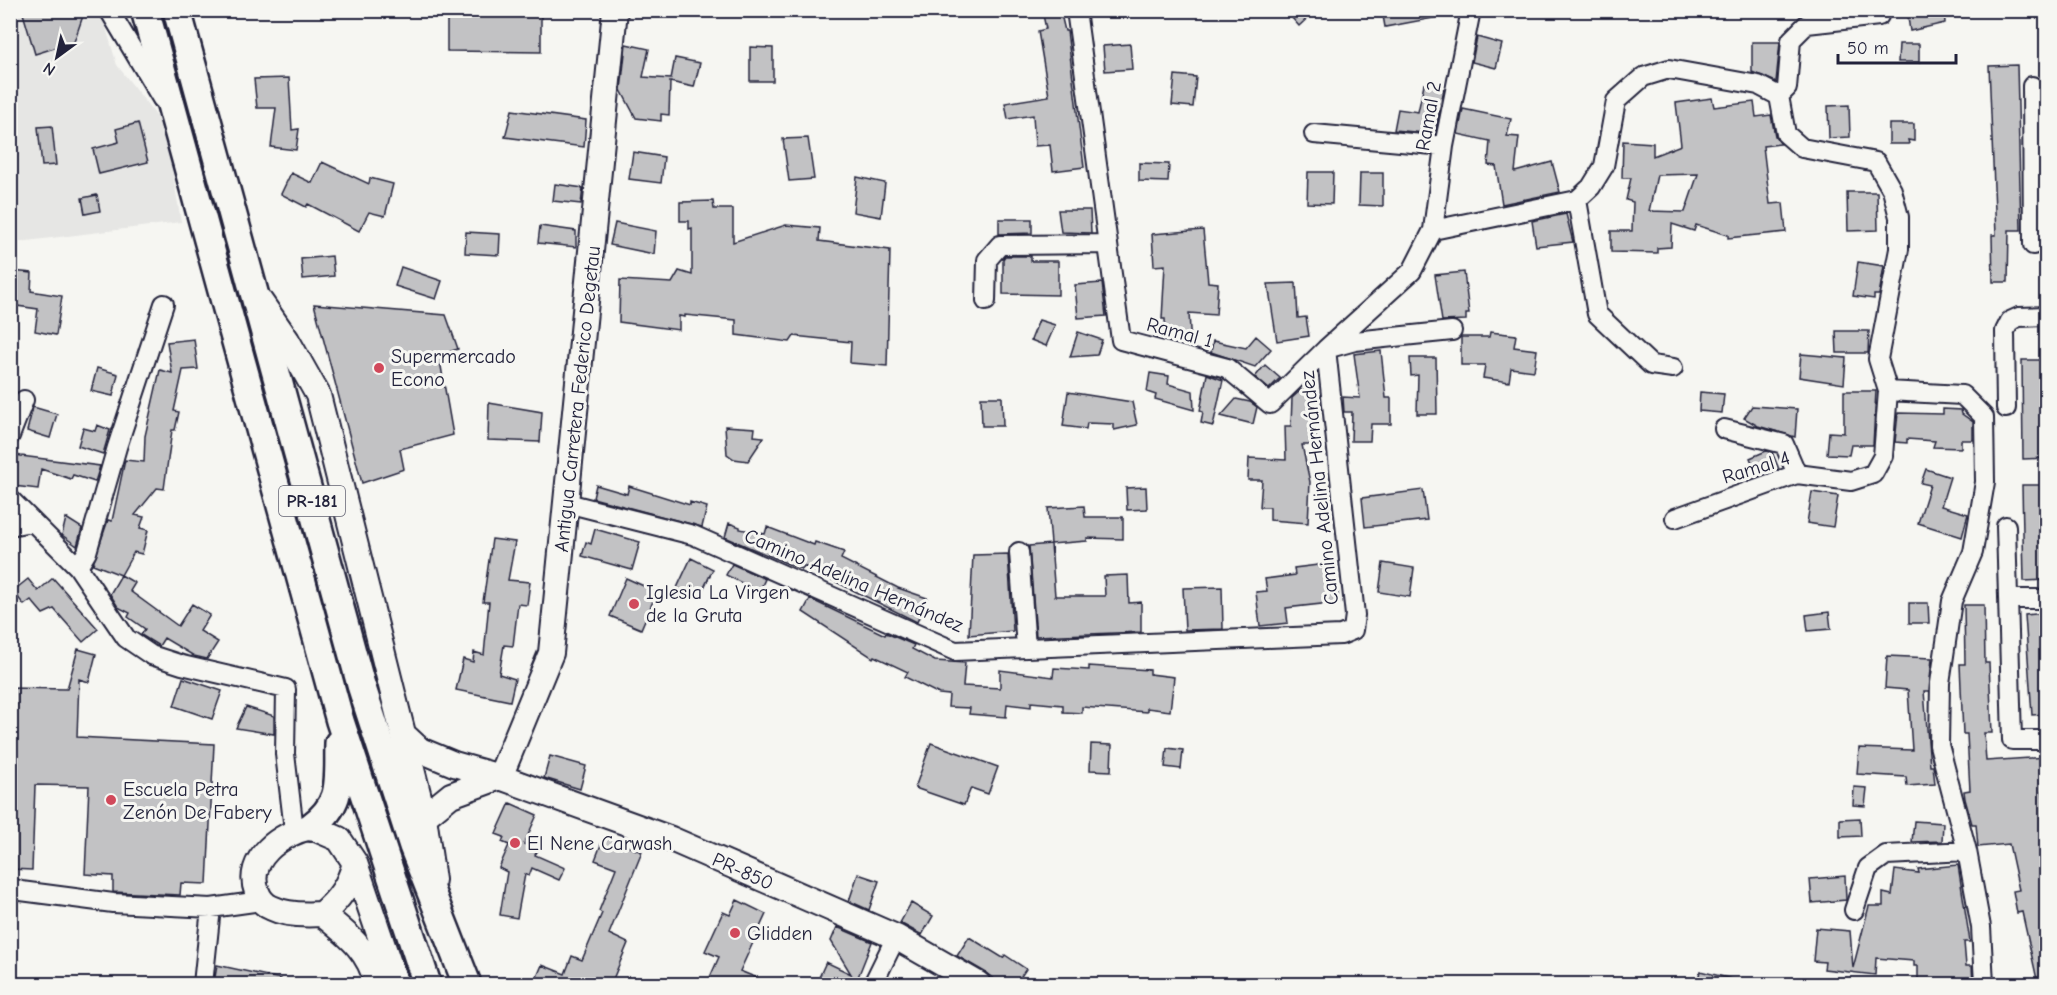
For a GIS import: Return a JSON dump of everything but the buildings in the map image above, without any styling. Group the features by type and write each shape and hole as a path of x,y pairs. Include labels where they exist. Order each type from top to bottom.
{"main road":[{"name":"PR-181","path":"145,10 340,721 428,984"},
{"name":"PR-181","path":"177,10 361,686 413,846 467,984"},
{"path":"302,828 324,817 337,799 340,721"}],"street":[{"path":"109,10 176,123"},
{"name":"Antigua Carretera Federico Degetau","path":"500,777 551,653 615,10"},
{"name":"Ramal 1","path":"1076,10 1121,340 1227,368 1270,404 1326,349 1354,341 1452,331"},
{"name":"Ramal 2","path":"1433,230 1444,146 1471,10"},
{"path":"1779,96 1787,88 1791,40 1807,24 1879,16"},
{"path":"1433,230 1577,200 1591,187 1604,166 1616,101 1643,77 1669,69 1758,85 1779,96"},
{"path":"2032,86 2039,142 2033,245"},
{"path":"1779,96 1786,134 1802,148 1876,162 1892,190 1899,217 1899,249 1878,359 1888,391 1962,395 1984,417 1985,482 1973,552 1952,601 1940,683 1939,745 1967,851 1981,927 1984,984"},
{"path":"1314,134 1444,146"},
{"path":"1577,200 1598,314 1651,365 1673,368"},
{"name":"Camino Adelina Hernández","path":"567,503 693,535 955,651 1341,635 1353,630 1355,615 1326,349 1412,271 1433,230"},
{"path":"986,301 987,260 1000,246 1108,244"},
{"path":"254,293 287,340 318,395 424,817 438,911"},
{"path":"78,567 87,552 117,447 164,304"},
{"path":"2006,408 2005,331 2010,321 2019,316 2046,316"},
{"name":"Ramal 4","path":"1675,518 1797,474 1851,481 1874,474 1883,456 1888,391"},
{"path":"10,436 24,400"},
{"path":"1724,429 1784,444 1797,474"},
{"path":"10,499 78,567 120,631 151,655 182,665 286,689 285,754 302,828"},
{"path":"10,526 31,522"},
{"path":"2006,526 2010,599 2012,740 2046,740"},
{"path":"1019,552 1026,648"},
{"path":"2010,599 2046,599"},
{"name":"PR-850","path":"405,736 420,750 454,764 500,777 671,839 896,937 978,984"},
{"path":"424,817 451,795 500,777"},
{"path":"302,828 339,839 355,863 396,984"},
{"path":"302,828 258,860 253,881 261,901 273,909 322,914 357,942 374,972 377,984"},
{"path":"1854,910 1868,868 1886,855 1967,851"},
{"path":"322,914 341,895 351,880 355,863"},
{"path":"10,887 21,891 113,903 211,908 261,901"},
{"path":"203,984 211,908"},
{"path":"873,984 896,937"}],"shaded area":[{"path":"10,11 101,11 117,65 165,127 181,222 11,243"}],"place":[{"name":"Supermercado Econo","path":"379,368"},
{"name":"Iglesia La Virgen de la Gruta","path":"634,604"},
{"name":"Escuela Petra Zenón De Fabery","path":"111,800"},
{"name":"El Nene Carwash","path":"515,843"},
{"name":"Glidden","path":"735,933"}]}
